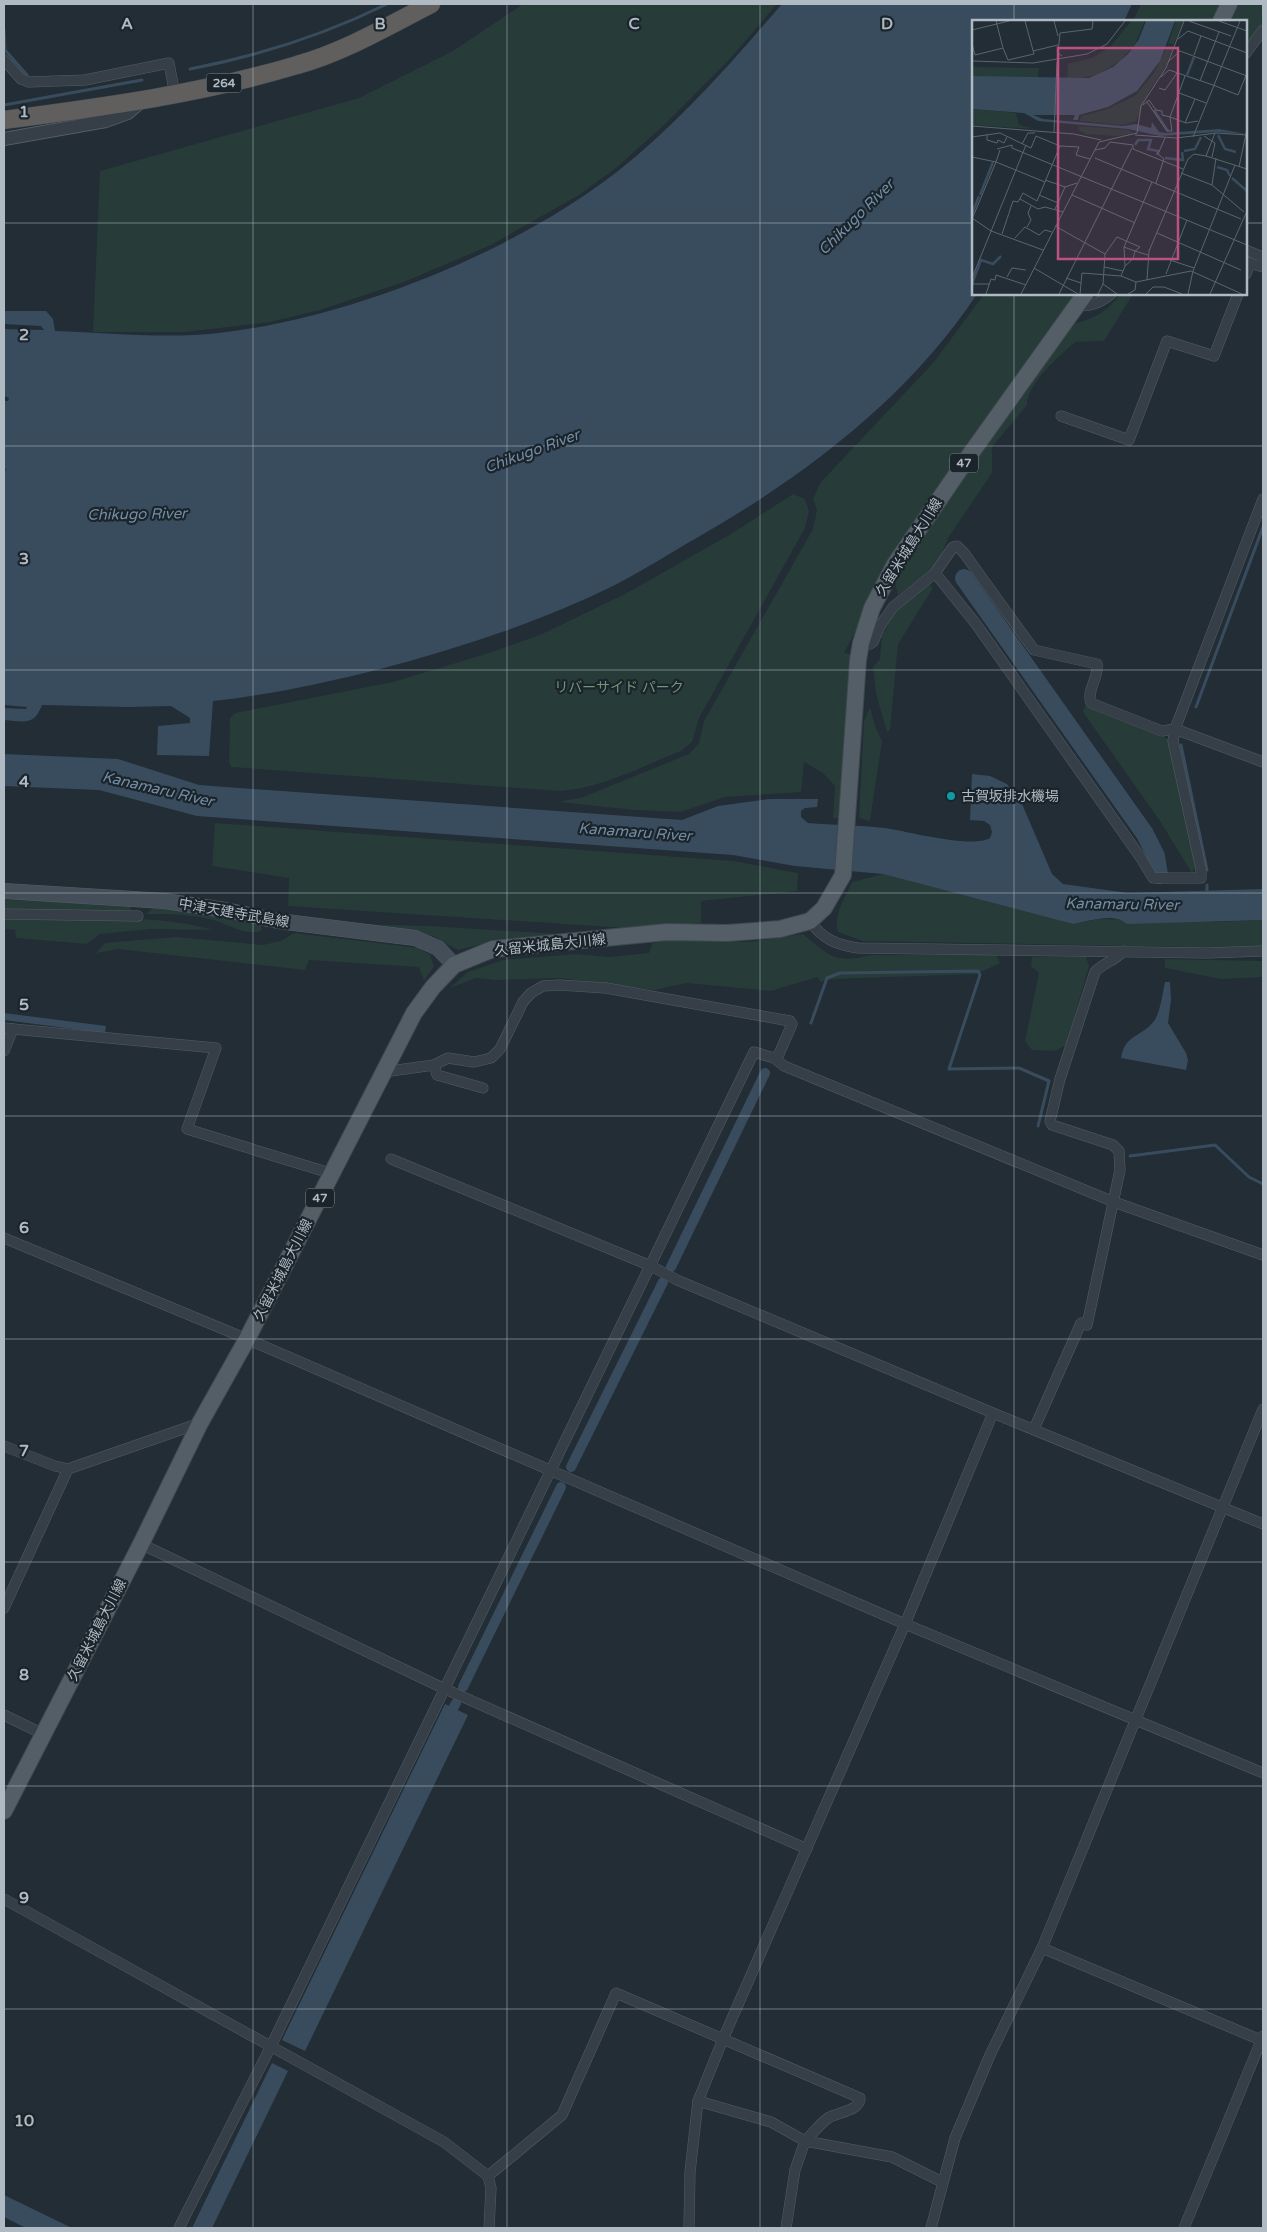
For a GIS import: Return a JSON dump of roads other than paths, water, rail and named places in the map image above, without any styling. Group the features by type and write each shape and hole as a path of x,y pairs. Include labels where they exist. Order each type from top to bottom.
{"highway":[{"name":"264","path":"4,120 175,95 298,65 359,41 431,4"}],"main road":[{"path":"1221,20 1229,4"},
{"name":"久留米城島大川線","path":"4,1811 141,1544 200,1423 247,1339 414,1013 433,987 454,965 493,950 667,932 727,933 780,930 810,921 824,908 843,874 861,643 872,608 895,564 969,456 1081,300"},
{"name":"中津天建寺武島線","path":"4,891 165,901 226,910 278,921 416,938 438,948 454,965"}],"street":[{"path":"1247,52 1263,30"},
{"path":"4,60 21,79 29,82 85,80 169,63 175,95"},
{"path":"4,139 106,121 128,113 143,100"},
{"path":"1247,250 1263,256"},
{"path":"1248,262 1263,267"},
{"path":"1081,300 1090,306 1101,302 1110,295"},
{"path":"1061,416 1129,440 1167,341 1214,356 1238,295"},
{"path":"935,573 976,624 1141,858 1153,878 1201,878 1201,869 1173,741 1175,729 1263,499"},
{"path":"861,643 870,644 873,642 880,626 893,607 935,573 952,547 957,546 1034,650 1097,664 1098,671 1089,699 1091,704 1162,731 1175,729 1263,762"},
{"path":"4,914 138,916"},
{"path":"810,921 817,931 828,940 858,948 1208,953 1263,952"},
{"path":"1034,1430 1081,1323 1087,1325 1120,1170 1119,1150 1113,1145 1052,1125 1050,1121 1060,1079 1095,972 1101,966 1117,959 1123,951"},
{"path":"383,1072 434,1065 448,1058 474,1062 491,1058 500,1049 522,1002 530,993 543,986 559,985 606,988 790,1021 792,1024 779,1054 774,1058"},
{"path":"4,1051 8,1028 216,1048 187,1129 333,1174"},
{"path":"179,2228 271,2046 754,1052 774,1058 784,1066 1114,1202 1263,1255"},
{"path":"434,1065 437,1075 483,1088"},
{"path":"391,1159 651,1266 686,1283 1034,1430 1263,1524"},
{"path":"4,1238 247,1339 905,1624 1263,1774"},
{"path":"931,2228 955,2138 990,2055 1042,1948 1263,1409"},
{"path":"689,2228 690,2172 698,2101 723,2039 905,1624 993,1412"},
{"path":"4,1446 55,1466 68,1469 200,1423"},
{"path":"4,1608 68,1469"},
{"path":"141,1544 445,1689 807,1849"},
{"path":"4,1715 43,1734"},
{"path":"4,1899 444,2142 488,2176 491,2188 489,2228"},
{"path":"1042,1948 1263,2039 1184,2228"},
{"path":"488,2176 562,2115 616,1993 860,2098 858,2106 828,2118 805,2141 795,2170 786,2228"},
{"path":"698,2101 771,2122 805,2141 892,2157 942,2182"}],"water":[{"name":"Chikugo River","path":"782,4 1132,4 1124,20 972,20 972,295 976,295 920,367 887,400 853,431 816,460 740,512 615,585 558,611 499,633 410,661 359,674 297,688 213,701 209,756 157,755 158,726 190,723 190,718 171,706 42,705 39,712 31,720 4,720 4,708 26,709 27,707 4,705 4,473 6,469 4,468 4,401 8,401 9,398 4,396 4,329 44,330 41,326 4,324 4,311 46,311 53,319 55,331 178,336 219,333 269,325 322,313 375,297 428,277 480,254 530,229 576,201 618,171 662,133 724,70"},
{"name":"Kanamaru River","path":"4,754 118,759 199,785 682,820 718,806 769,799 818,799 817,807 805,808 801,811 801,817 808,823 884,828 969,842 990,838 992,832 990,825 984,821 970,820 972,774 990,776 1007,784 1022,804 1052,874 1063,884 1128,893 1263,889 1263,920 1127,924 1122,920 1109,918 1073,924 883,874 795,866 733,855 197,816 99,790 4,786"},
{"path":"1165,982 1170,982 1171,1000 1168,1023 1186,1053 1188,1060 1186,1070 1121,1058 1126,1044 1156,1018"},
{"path":"4,1013 106,1026 105,1033 4,1020"},
{"path":"445,1704 468,1715 305,2051 282,2040"},
{"path":"272,2063 288,2071 212,2228 192,2228"},
{"path":"4,2195 72,2228 26,2228 4,2217"}],"waterway":[{"path":"190,69 241,58 315,35 387,4"},
{"path":"4,30 5,50 27,75"},
{"path":"4,105 142,80"},
{"path":"1196,707 1263,527"},
{"path":"964,578 1145,834 1156,856 1159,875"},
{"path":"1181,745 1207,870"},
{"path":"1207,885 1207,894"},
{"path":"811,1023 827,978 840,973 978,971 980,975 949,1069 1019,1068 1049,1081 1038,1126"},
{"path":"671,1267 765,1073"},
{"path":"1130,1156 1215,1145 1249,1177 1263,1184"},
{"path":"571,1467 663,1282"},
{"path":"463,1687 561,1487"},
{"path":"447,1720 456,1703"}],"place":[{"name":"古賀坂排水機場","path":"951,796"}],"park label":[{"name":"リバーサイド パーク","path":"619,687"}]}
